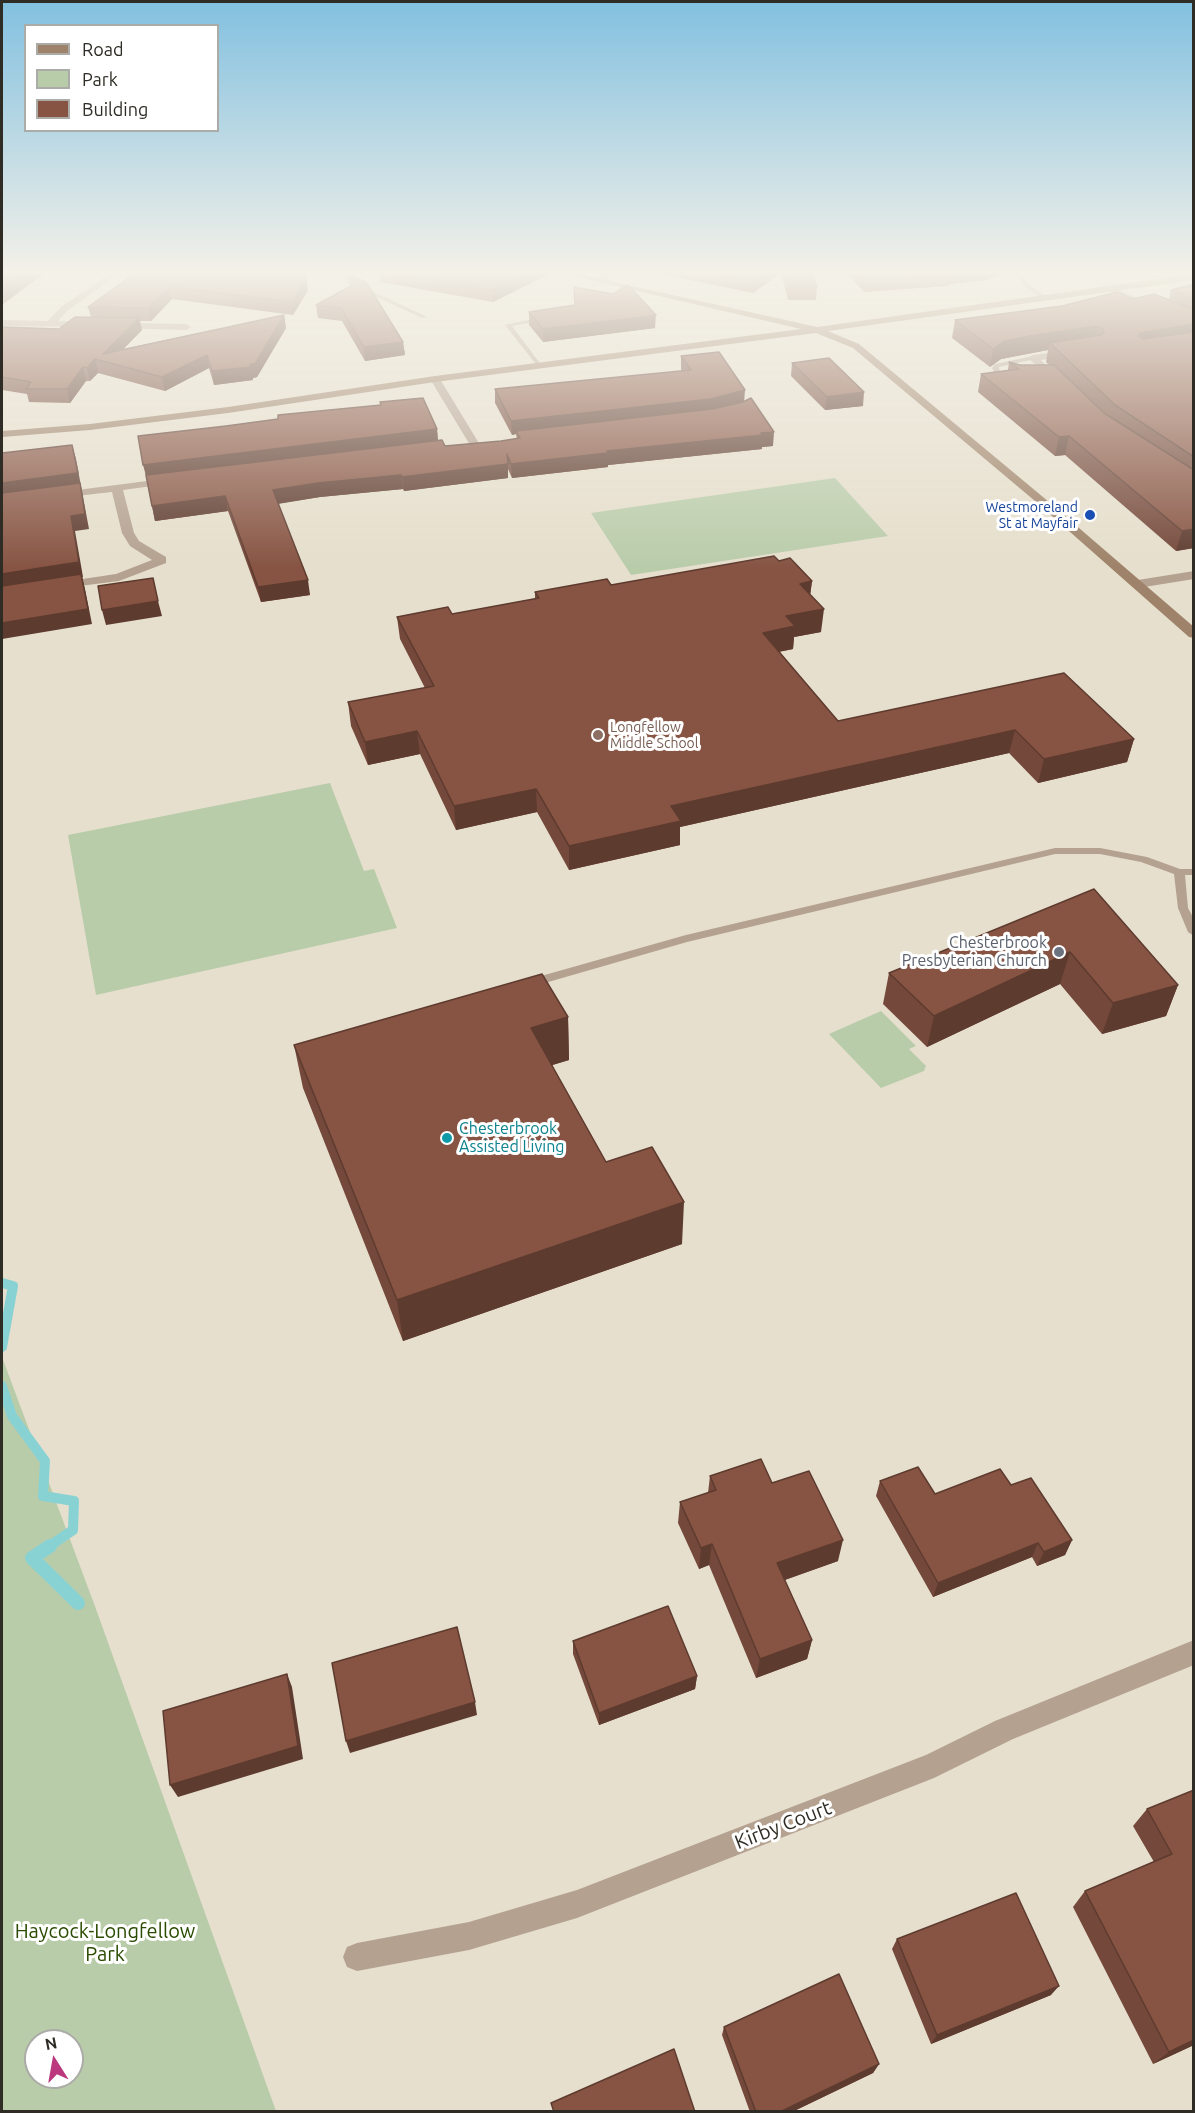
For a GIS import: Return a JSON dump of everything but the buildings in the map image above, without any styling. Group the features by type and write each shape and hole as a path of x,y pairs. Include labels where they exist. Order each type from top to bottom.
{"main road":[{"path":"2,434 90,427 218,412 494,372"},
{"path":"888,372 1194,634"}],"street":[{"path":"1046,372 1059,384"},
{"path":"435,379 475,444"},
{"path":"50,496 184,479"},
{"path":"48,588 119,577 162,560 140,548 128,533 117,488"},
{"path":"1138,584 1194,575"},
{"name":"Kirby Court","path":"357,1957 469,1936 577,1904 934,1765 1004,1730 1194,1652"}],"lane":[{"path":"996,372 1016,379"},
{"path":"1039,380 1059,384"},
{"path":"520,986 686,939 857,896 1055,851 1084,849 1110,852 1143,859 1179,872 1194,872"},
{"path":"1179,872 1183,908 1194,932"}],"green space":[{"path":"835,478 888,536 631,575 591,513"},
{"path":"330,783 364,871 374,869 397,928 96,995 68,835"},
{"path":"881,1011 916,1046 909,1049 926,1066 924,1071 881,1088 829,1034"},
{"name":"Haycock-Longfellow Park","path":"2,1357 96,1609 276,2111 2,2111"}],"waterway":[{"path":"2,1283 13,1286 2,1347"},
{"path":"2,1386 12,1416 45,1461 43,1496 74,1501 73,1530 48,1547"},
{"path":"50,1546 32,1558 78,1603"}],"place":[{"name":"Westmoreland St at Mayfair","path":"1090,515"},
{"name":"Longfellow Middle School","path":"598,735"},
{"name":"Chesterbrook Presbyterian Church","path":"1059,952"},
{"name":"Chesterbrook Assisted Living","path":"447,1138"}]}
